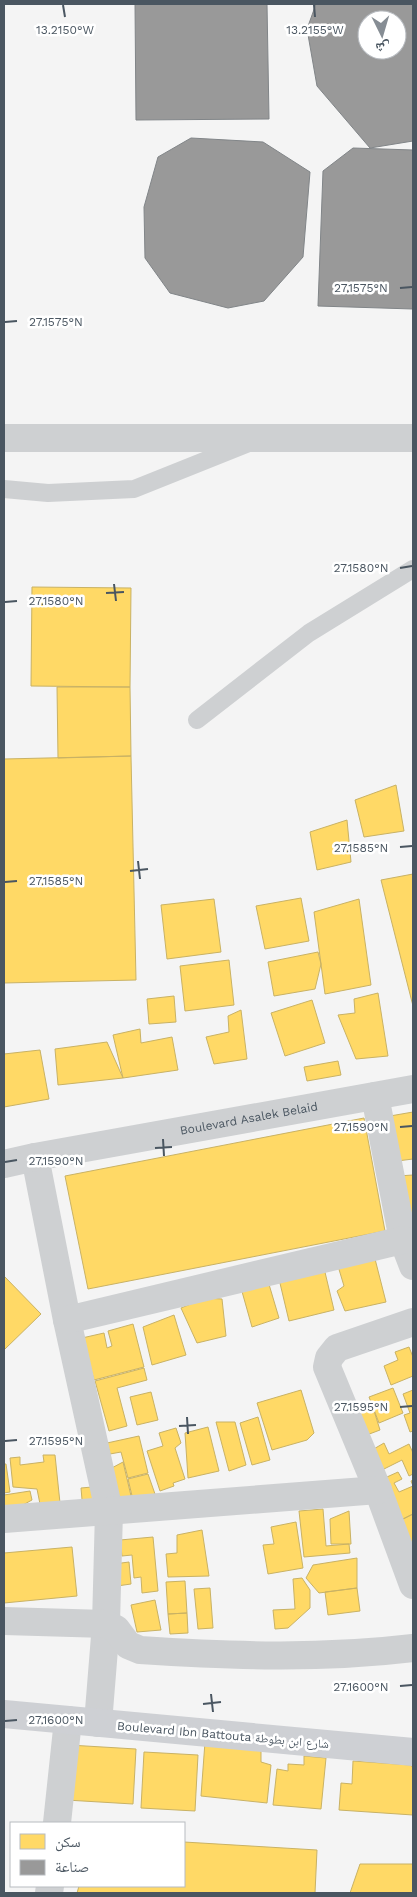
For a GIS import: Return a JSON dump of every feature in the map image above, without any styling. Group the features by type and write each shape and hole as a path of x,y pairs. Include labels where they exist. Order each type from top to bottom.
{"street":[{"path":"4,438 413,438"},
{"name":"Boulevard Asalek Belaid","path":"4,1164 413,1089"},
{"path":"375,1096 403,1240 413,1266"},
{"path":"35,1157 67,1320 109,1511 106,1624 98,1724"},
{"path":"67,1320 403,1240"},
{"path":"413,1322 337,1348 329,1358 327,1367 378,1490 413,1585"},
{"path":"4,1519 378,1490"},
{"path":"4,1621 106,1624 116,1629 128,1645 140,1650 237,1656 311,1656 367,1654 413,1648"},
{"name":"Boulevard Ibn Battouta شارع ابن بطوطة","path":"4,1714 413,1752"},
{"path":"57,1822 68,1720"}],"lane":[{"path":"4,488 48,492 134,489 261,438"},
{"path":"197,720 309,632 413,569"}],"building: سكن":[{"path":"32,587 131,588 130,687 31,686"},
{"path":"57,687 130,687 131,756 58,758"},
{"path":"131,756 136,980 4,983 4,759"},
{"path":"396,785 404,831 364,837 355,800"},
{"path":"347,820 351,862 317,870 310,832"},
{"path":"413,874 413,1006 381,880"},
{"path":"301,898 309,941 265,949 256,906"},
{"path":"214,899 221,952 167,959 161,905"},
{"path":"359,899 371,985 325,994 314,912"},
{"path":"318,952 321,964 315,989 274,996 268,962"},
{"path":"229,960 234,1005 185,1011 180,966"},
{"path":"378,993 388,1056 356,1059 338,1015 355,1013 354,999"},
{"path":"174,996 176,1022 149,1024 147,999"},
{"path":"312,1000 325,1043 285,1056 271,1013"},
{"path":"241,1010 247,1059 214,1064 206,1037 229,1032 228,1016"},
{"path":"140,1029 141,1043 172,1037 178,1070 123,1078 113,1035"},
{"path":"107,1042 123,1078 58,1085 55,1049"},
{"path":"40,1050 49,1099 4,1107 4,1054"},
{"path":"338,1061 341,1075 307,1081 304,1067"},
{"path":"413,1112 413,1159 397,1161 390,1116"},
{"path":"364,1118 385,1231 88,1289 65,1176"},
{"path":"413,1175 413,1231 398,1176"},
{"path":"374,1255 386,1302 345,1311 337,1291 344,1286 338,1266"},
{"path":"324,1268 334,1310 289,1321 279,1279"},
{"path":"4,1276 41,1314 5,1349 4,1347"},
{"path":"268,1281 279,1318 252,1327 241,1288"},
{"path":"205,1298 222,1299 226,1336 197,1343 181,1308"},
{"path":"174,1315 186,1355 152,1365 143,1327"},
{"path":"133,1324 144,1367 94,1380 82,1338 104,1333 107,1348 112,1346 108,1331"},
{"path":"409,1347 413,1357 413,1376 391,1385 384,1366 398,1360 395,1352"},
{"path":"144,1368 147,1380 117,1388 127,1426 109,1431 95,1381"},
{"path":"393,1388 403,1413 379,1423 369,1397"},
{"path":"301,1390 314,1433 307,1440 272,1450 257,1403"},
{"path":"413,1390 413,1431 410,1432 404,1415 410,1413 403,1394"},
{"path":"151,1392 158,1420 137,1425 130,1397"},
{"path":"371,1401 380,1430 364,1436 354,1407"},
{"path":"258,1417 270,1460 252,1465 240,1423"},
{"path":"216,1422 235,1422 246,1465 229,1471"},
{"path":"208,1427 219,1471 188,1478 185,1433"},
{"path":"176,1428 181,1443 175,1448 185,1479 173,1483 174,1486 160,1491 147,1451 163,1446 159,1433"},
{"path":"139,1436 148,1473 128,1478 121,1452 110,1454 107,1443"},
{"path":"384,1443 389,1454 409,1444 413,1453 413,1474 409,1476 402,1460 382,1470 372,1450"},
{"path":"43,1455 55,1455 60,1503 40,1504 37,1489 13,1487 10,1458 20,1457 20,1465 44,1462"},
{"path":"123,1462 132,1500 118,1504 108,1470"},
{"path":"4,1464 6,1464 10,1492 4,1493"},
{"path":"398,1472 402,1479 394,1483 399,1492 413,1486 413,1514 397,1522 378,1481"},
{"path":"148,1474 155,1494 133,1500 128,1479"},
{"path":"92,1487 94,1509 83,1511 81,1488"},
{"path":"30,1491 32,1500 10,1512 4,1513 4,1495"},
{"path":"323,1509 326,1546 349,1544 350,1553 304,1557 299,1511"},
{"path":"349,1511 351,1544 331,1544 330,1519"},
{"path":"413,1514 413,1563 397,1522"},
{"path":"296,1522 303,1568 268,1574 263,1545 274,1544 271,1527"},
{"path":"202,1530 209,1576 168,1577 166,1554 177,1553 177,1535"},
{"path":"153,1537 158,1591 142,1593 141,1577 134,1578 132,1555 122,1556 120,1540"},
{"path":"72,1547 77,1596 4,1603 4,1553"},
{"path":"357,1558 357,1588 319,1593 306,1578 313,1565"},
{"path":"129,1562 131,1584 117,1586 114,1564"},
{"path":"302,1578 310,1590 310,1608 288,1628 275,1629 273,1610 295,1609 293,1579"},
{"path":"185,1581 187,1613 168,1614 166,1582"},
{"path":"210,1588 213,1628 198,1629 194,1589"},
{"path":"357,1588 360,1611 328,1615 325,1592"},
{"path":"155,1600 161,1630 137,1632 131,1605"},
{"path":"187,1613 188,1633 170,1634 168,1614"},
{"path":"205,1742 261,1747 261,1762 271,1765 267,1803 201,1796"},
{"path":"69,1745 136,1749 133,1804 66,1800"},
{"path":"144,1752 198,1755 195,1811 141,1808"},
{"path":"304,1756 326,1758 321,1809 273,1805 277,1769 288,1771 288,1764 304,1765"},
{"path":"353,1761 411,1765 413,1768 413,1815 339,1810 341,1783 352,1784"},
{"path":"185,1842 317,1850 315,1893 77,1893 79,1887 185,1887"},
{"path":"360,1864 413,1864 413,1893 350,1893"}],"building: صناعة":[{"path":"135,4 267,4 269,119 136,120"},
{"path":"316,4 413,4 413,141 370,148 317,86 307,29"},
{"path":"191,138 263,142 310,172 303,257 264,301 228,308 170,293 145,258 144,207 158,157"},
{"path":"353,148 413,150 413,309 318,306 323,171"}]}
